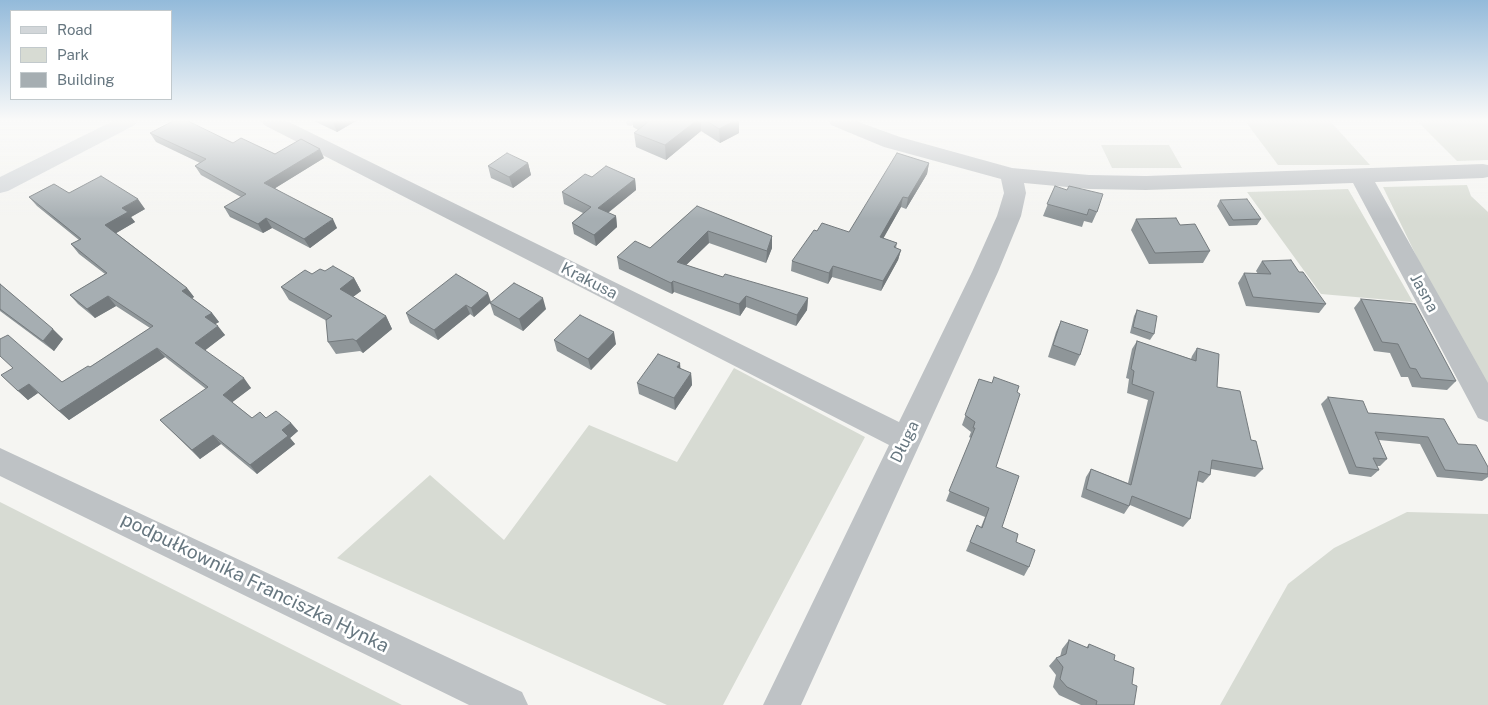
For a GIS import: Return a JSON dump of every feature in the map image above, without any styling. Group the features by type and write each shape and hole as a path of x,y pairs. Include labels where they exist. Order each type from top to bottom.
{"main road":[{"path":"0,186 62,154"}],"street":[{"name":"Krakusa","path":"338,154 907,440"},
{"path":"935,154 1011,175 1089,182 1146,183 1483,171"},
{"name":"Długa","path":"782,705 907,440 1009,216 1015,193 1011,175"},
{"name":"Jasna","path":"1360,175 1488,410"},
{"name":"podpułkownika Franciszka Hynka","path":"0,461 509,705"}],"green space":[{"path":"1105,154 1174,154 1182,168 1112,168"},
{"path":"1270,154 1360,154 1370,165 1278,165"},
{"path":"1450,154 1488,154 1488,160 1457,161"},
{"path":"1467,185 1471,196 1488,212 1488,388 1440,305 1383,187"},
{"path":"1348,189 1413,302 1321,294 1247,192"},
{"path":"734,368 865,437 723,705 667,705 337,558 430,475 504,540 589,425 677,462"},
{"path":"0,502 402,705 0,705"},
{"path":"1407,512 1488,514 1488,705 1220,705 1288,584 1334,548"}],"building":[{"path":"195,154 312,154 264,183 333,219 304,239 266,218 258,224 224,207 246,194 195,166 206,159"},
{"path":"506,154 528,163 509,177 488,166"},
{"path":"896,154 929,163 908,198 903,197 880,237 897,243 894,247 901,250 883,281 833,266 829,273 792,261 814,230 817,231 822,223 849,232"},
{"path":"606,166 635,179 598,208 616,216 594,235 572,223 591,207 562,192 585,174 592,177"},
{"path":"101,176 138,199 122,208 128,212 105,225 187,288 182,291 212,313 205,317 218,326 195,343 244,378 223,395 252,418 260,412 266,418 276,411 291,423 282,430 288,436 250,465 213,435 192,450 160,420 208,387 157,348 59,411 29,384 18,391 1,375 13,368 0,356 0,339 8,335 62,382 88,366 90,367 153,326 108,296 87,309 70,295 107,273 71,244 81,239 29,197 54,184 69,193"},
{"path":"1055,186 1067,190 1069,186 1103,194 1097,212 1089,209 1087,215 1047,204"},
{"path":"1247,199 1261,219 1233,220 1220,200"},
{"path":"697,206 772,236 767,251 708,231 677,262 723,277 725,274 808,298 797,315 746,296 739,304 673,281 671,283 617,257 635,241 650,248"},
{"path":"1176,218 1180,225 1195,224 1210,251 1155,253 1136,219"},
{"path":"1291,260 1299,272 1303,272 1326,304 1253,297 1244,273 1271,274 1262,261"},
{"path":"333,266 354,278 340,289 386,316 356,341 353,339 328,342 326,320 332,316 281,287 305,270 312,274 320,269 325,271"},
{"path":"456,274 488,293 471,308 466,305 434,330 406,313"},
{"path":"514,283 543,298 519,319 490,303"},
{"path":"0,284 53,329 43,341 0,309"},
{"path":"1361,299 1415,304 1456,381 1421,378 1416,369 1410,368 1398,344 1382,342"},
{"path":"1137,310 1157,316 1154,334 1133,327"},
{"path":"580,315 614,332 588,359 554,340"},
{"path":"1061,321 1088,330 1080,355 1053,345"},
{"path":"1137,341 1196,361 1197,348 1219,354 1217,387 1240,391 1251,440 1256,441 1263,469 1212,460 1210,475 1199,471 1190,519 1132,496 1129,506 1086,489 1091,469 1131,485 1154,392 1132,384 1134,371 1131,369"},
{"path":"658,354 680,363 677,367 691,373 674,398 637,383"},
{"path":"994,377 1019,386 1017,392 1020,394 996,467 1019,476 1002,527 1018,534 1016,542 1035,550 1029,567 970,542 977,525 982,528 989,508 949,491 975,428 973,428 975,422 965,415 979,379 992,383"},
{"path":"1328,397 1363,401 1368,413 1444,419 1458,444 1476,445 1488,467 1488,474 1445,470 1428,437 1375,432 1387,459 1373,458 1379,470 1356,467"},
{"path":"1069,640 1088,648 1089,644 1115,655 1114,660 1134,668 1132,684 1137,686 1134,705 1096,705 1097,701 1067,687 1060,679 1063,667 1056,658 1066,654"}]}
